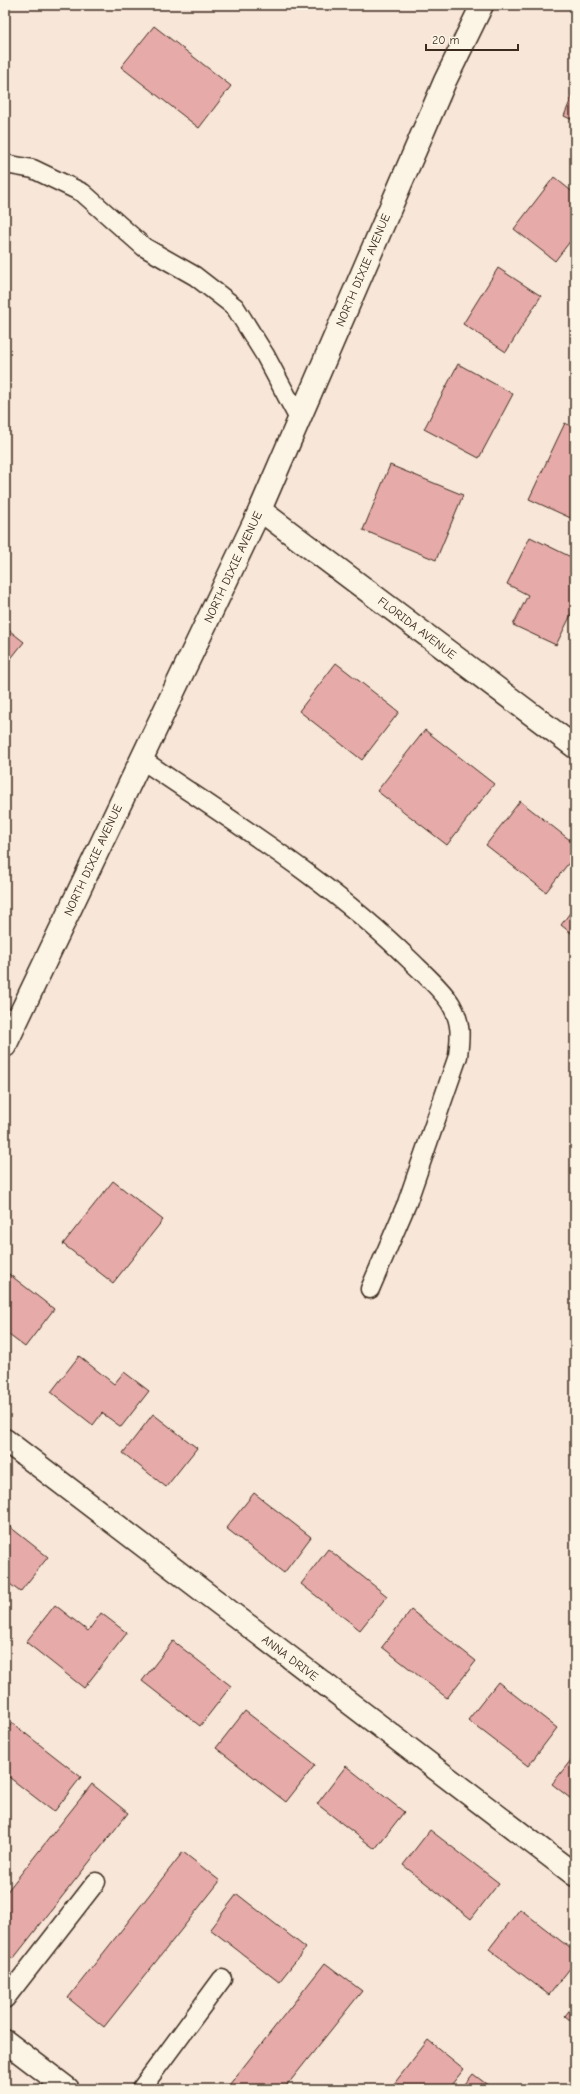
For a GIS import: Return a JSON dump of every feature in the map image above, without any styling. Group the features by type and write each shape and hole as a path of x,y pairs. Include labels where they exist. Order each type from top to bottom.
{"street":[{"name":"NORTH DIXIE AVENUE","path":"5,1046 260,510 445,81 482,5"},
{"name":"FLORIDA AVENUE","path":"260,510 575,747"},
{"name":"ANNA DRIVE","path":"5,1440 575,1875"},
{"path":"5,2041 68,2089"}],"lane":[{"path":"5,164 33,169 83,193 144,247 195,276 234,307 264,355 299,419"},
{"path":"141,759 304,870 384,935 426,976 452,1006 461,1031 458,1056 407,1203 370,1289"},
{"path":"5,1999 96,1882"},
{"path":"140,2089 222,1980"}],"building":[{"path":"154,26 231,86 199,128 121,67"},
{"path":"575,89 575,121 564,116"},
{"path":"554,177 575,194 575,235 555,261 514,229"},
{"path":"498,268 541,296 506,352 463,324"},
{"path":"458,364 513,394 479,458 424,429"},
{"path":"565,423 575,428 575,520 529,499"},
{"path":"390,465 463,495 436,560 363,530"},
{"path":"530,537 575,559 575,607 556,645 513,625 528,595 507,584"},
{"path":"5,627 24,642 5,666"},
{"path":"336,663 399,712 362,760 299,711"},
{"path":"425,730 494,784 447,845 377,791"},
{"path":"520,801 575,844 575,855 546,892 486,845"},
{"path":"575,906 575,936 561,925"},
{"path":"113,1181 163,1220 113,1283 63,1244"},
{"path":"5,1271 54,1309 25,1347 5,1332"},
{"path":"79,1356 114,1384 124,1372 149,1391 121,1427 102,1413 93,1425 51,1392"},
{"path":"153,1414 197,1448 166,1487 123,1453"},
{"path":"254,1493 311,1537 284,1573 226,1528"},
{"path":"5,1523 48,1557 20,1592 5,1580"},
{"path":"328,1549 387,1596 360,1630 301,1584"},
{"path":"55,1605 88,1631 101,1613 127,1633 84,1688 26,1642"},
{"path":"411,1610 476,1661 447,1698 382,1647"},
{"path":"173,1641 231,1686 200,1726 142,1681"},
{"path":"498,1682 557,1728 528,1766 468,1720"},
{"path":"245,1711 315,1765 286,1802 216,1748"},
{"path":"12,1723 81,1777 54,1812 5,1774 5,1732"},
{"path":"575,1755 575,1802 552,1784"},
{"path":"346,1766 404,1812 375,1849 317,1804"},
{"path":"92,1784 128,1813 13,1959 5,1953 5,1894"},
{"path":"430,1830 499,1883 471,1919 403,1865"},
{"path":"183,1852 220,1881 104,2027 68,1998"},
{"path":"237,1894 306,1948 279,1982 210,1929"},
{"path":"520,1909 575,1952 575,1962 549,1995 489,1949"},
{"path":"325,1963 362,1991 284,2089 226,2089"},
{"path":"575,2003 575,2024 565,2016"},
{"path":"428,2040 464,2069 448,2089 390,2089"},
{"path":"473,2074 493,2089 461,2089"}]}
